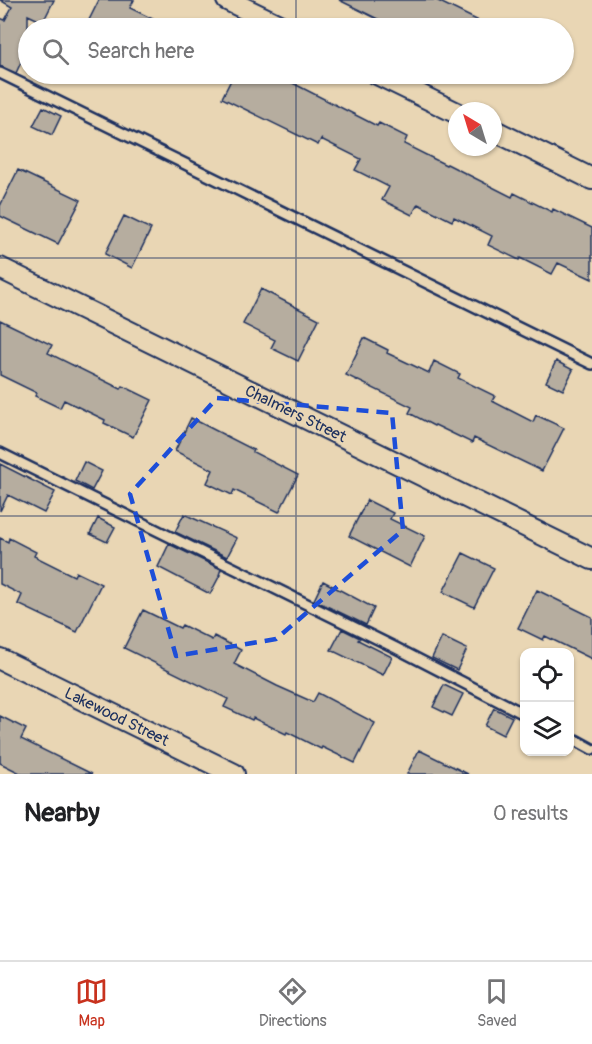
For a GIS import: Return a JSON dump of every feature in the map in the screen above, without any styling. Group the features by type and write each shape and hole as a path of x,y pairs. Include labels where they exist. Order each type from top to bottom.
{"street":[{"path":"227,0 264,18"},
{"path":"398,84 448,109"},
{"path":"502,134 592,179"},
{"name":"Chalmers Street","path":"0,268 592,559"},
{"name":"Lakewood Street","path":"0,659 234,774"}],"lane":[{"path":"0,73 18,82"},
{"path":"22,84 592,364"},
{"path":"0,453 520,711"},
{"path":"574,739 592,749"}],"highlighted area":[{"path":"217,398 392,413 403,530 276,639 176,656 130,494"}],"building":[{"path":"0,0 54,0 45,18 34,18 28,15 28,18 18,18 18,69 16,73 0,66 0,18 5,20 12,7"},
{"path":"99,0 134,0 130,8 150,18 90,18"},
{"path":"339,0 436,0 473,18 376,18"},
{"path":"229,84 295,84 377,126 379,123 407,137 404,144 446,165 512,197 514,193 592,228 592,279 558,263 552,274 520,258 519,260 488,245 492,236 454,217 452,221 418,204 412,215 382,200 389,187 355,170 361,159 321,139 318,145 222,98"},
{"path":"43,107 61,116 52,135 33,126"},
{"path":"18,170 81,200 58,244 0,216 0,206"},
{"path":"124,216 151,229 132,268 105,254"},
{"path":"261,289 319,319 298,361 271,348 275,340 243,324"},
{"path":"0,320 52,345 48,353 121,389 123,386 152,400 133,437 64,400 60,408 35,396 37,393 0,375"},
{"path":"364,338 388,350 387,353 429,373 434,361 460,374 458,378 495,396 492,401 533,422 536,415 564,428 542,471 474,438 472,443 434,426 409,413 412,407 346,375"},
{"path":"556,361 573,370 563,390 546,382"},
{"path":"191,418 298,475 279,512 234,490 232,495 207,483 213,470 175,451"},
{"path":"84,462 102,471 92,490 75,481"},
{"path":"0,464 55,492 44,513 8,495 0,511"},
{"path":"367,500 393,513 390,519 425,536 410,567 349,536"},
{"path":"184,514 237,538 227,557 175,532"},
{"path":"98,518 115,527 107,542 90,534"},
{"path":"0,538 8,542 9,538 36,552 34,556 74,576 76,572 101,584 77,632 18,604 22,595 0,584"},
{"path":"169,544 221,569 210,594 158,567"},
{"path":"463,553 494,568 474,607 443,592"},
{"path":"323,581 374,608 366,625 314,600"},
{"path":"537,590 592,617 592,659 574,650 574,648 545,636 543,640 518,628"},
{"path":"143,610 212,640 214,636 241,650 234,664 277,686 313,702 318,693 375,723 355,763 224,707 228,699 124,648"},
{"path":"342,629 392,657 383,675 331,650"},
{"path":"442,637 467,649 457,670 432,658"},
{"path":"444,685 463,694 452,716 433,707"},
{"path":"494,708 512,717 503,735 485,726"},
{"path":"0,716 26,729 21,739 92,774 22,774 0,763"},
{"path":"419,750 468,774 407,774"}]}
